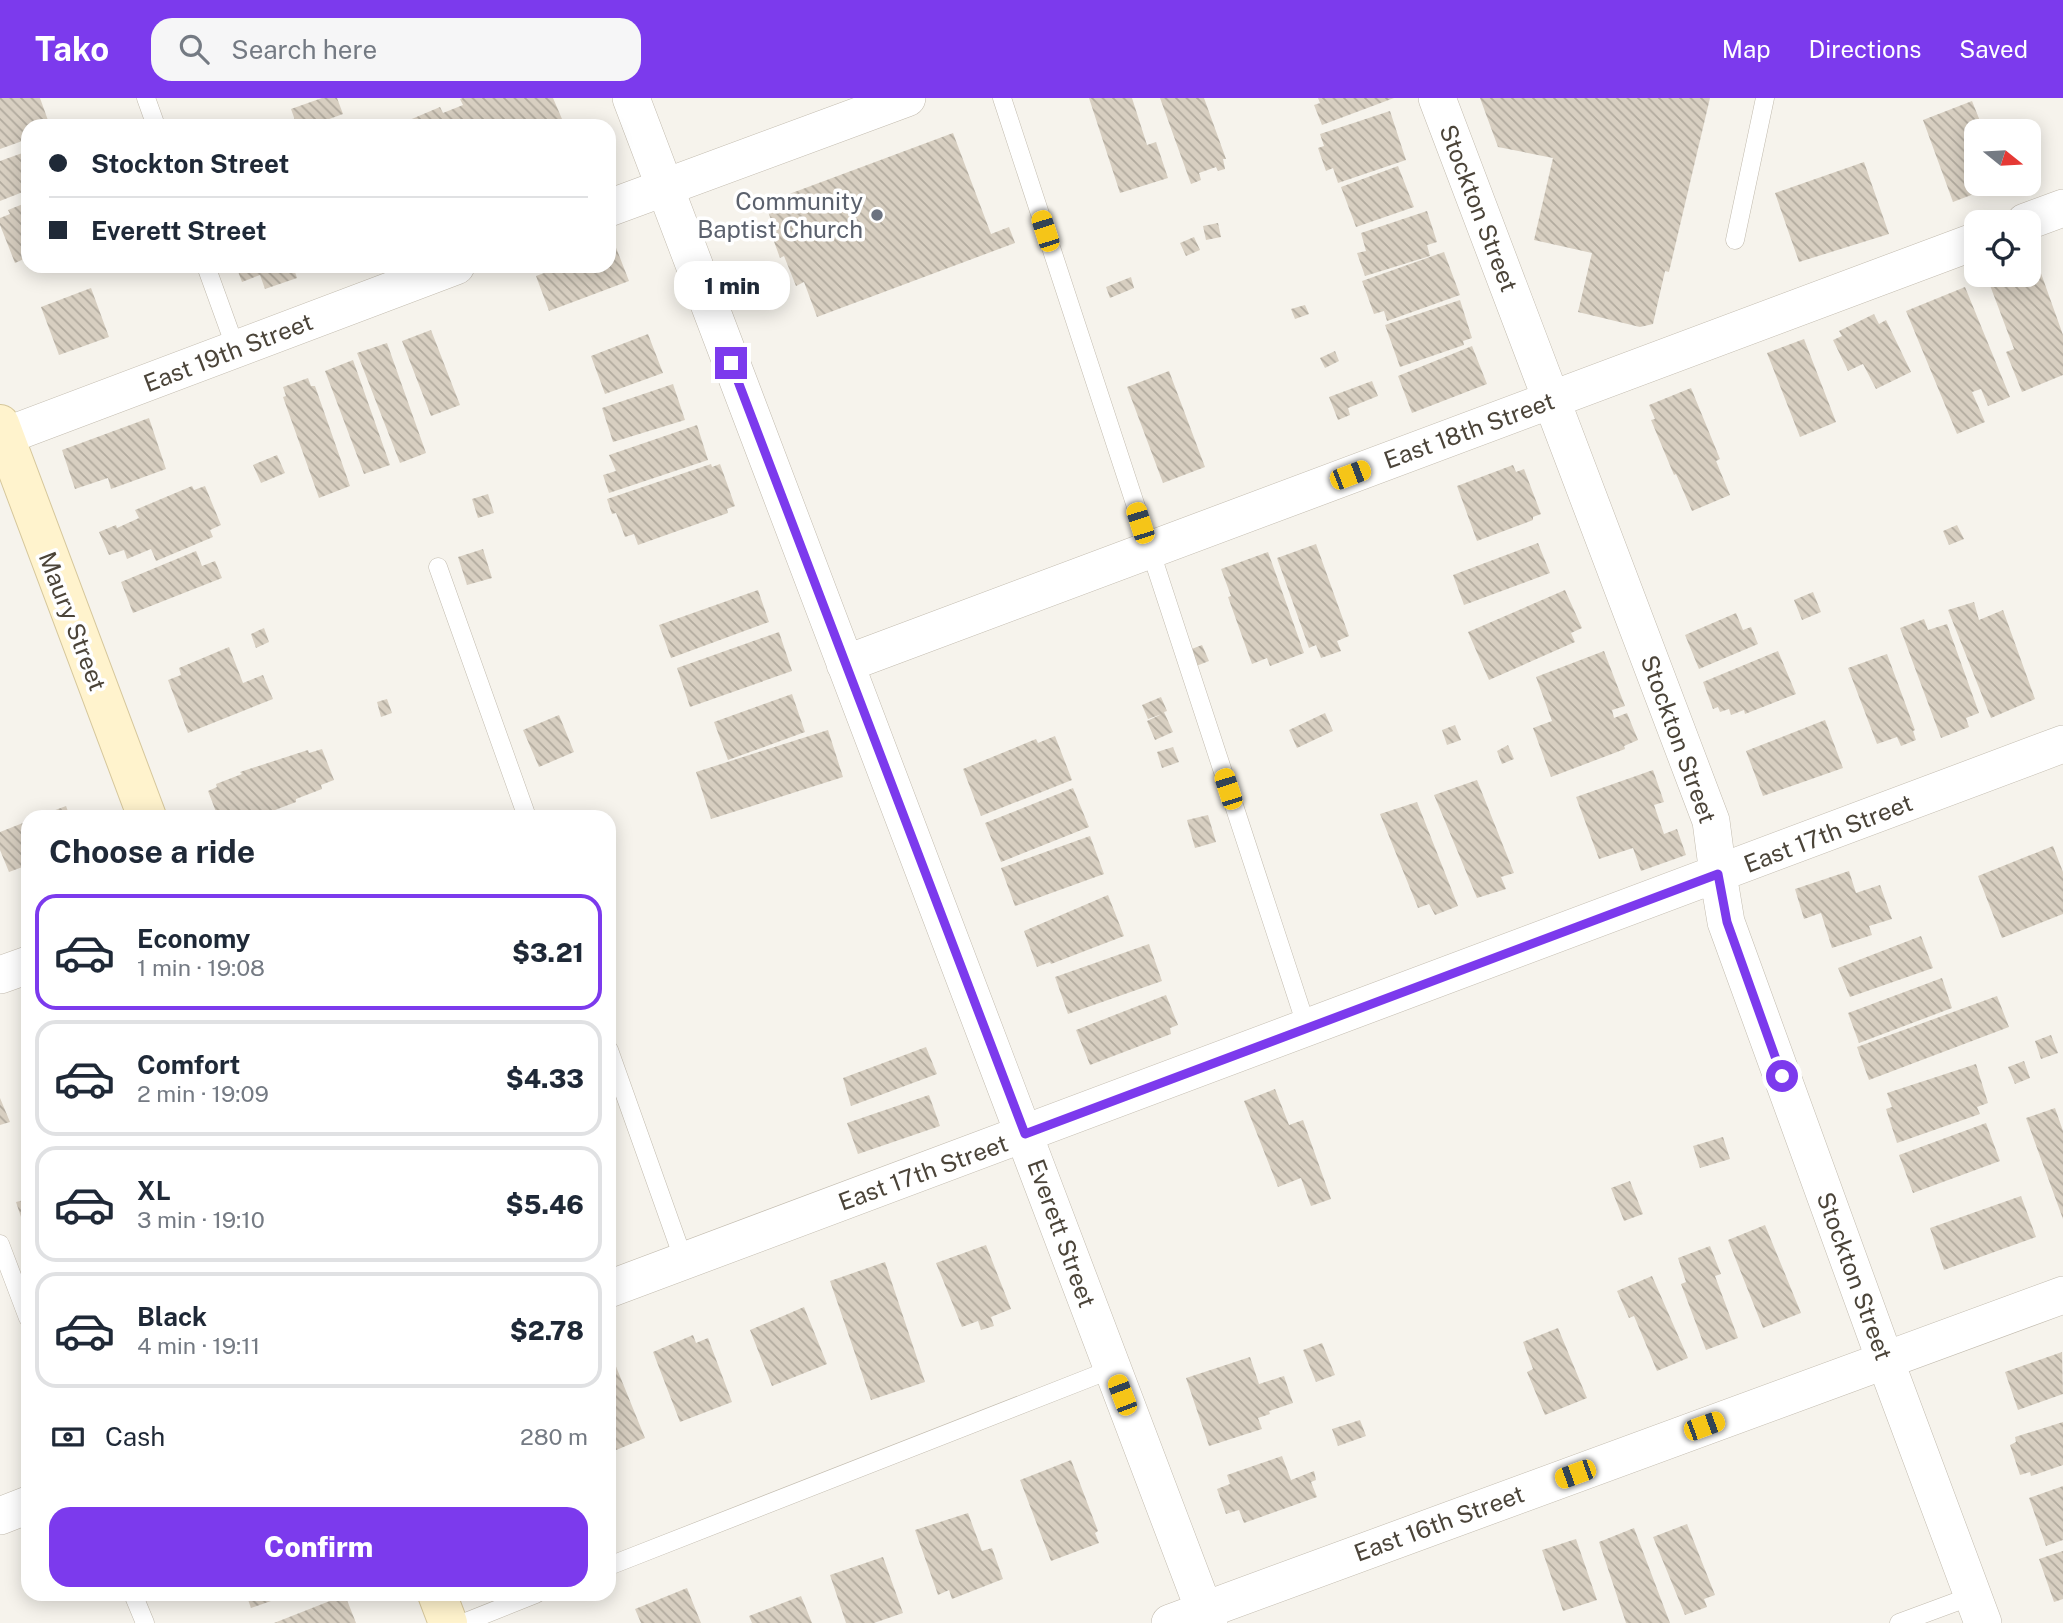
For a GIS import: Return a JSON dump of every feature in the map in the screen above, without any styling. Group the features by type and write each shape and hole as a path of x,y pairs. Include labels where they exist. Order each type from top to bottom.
{"street":[{"name":"Everett Street","path":"631,98 1207,1616"},
{"path":"616,205 907,98"},
{"name":"Stockton Street","path":"1437,98 1711,821 1727,922 1978,1609"},
{"path":"2041,216 2063,208"},
{"name":"East 18th Street","path":"845,664 1964,245"},
{"name":"East 19th Street","path":"1,433 437,273"},
{"name":"Maury Street","path":"1,433 144,810"},
{"name":"East 17th Street","path":"616,1286 2063,744"},
{"path":"0,975 21,968"},
{"name":"East 16th Street","path":"1170,1623 1207,1616 2063,1295"},
{"path":"0,1516 21,1508"},
{"path":"440,1601 448,1623"}],"lane":[{"path":"146,98 154,119"},
{"path":"1002,98 1307,1028"},
{"path":"1735,240 1765,98"},
{"path":"209,273 236,349"},
{"path":"438,567 525,810"},
{"path":"616,1070 684,1261"},
{"path":"0,1244 21,1300"},
{"path":"616,1563 1112,1369"},
{"path":"136,1601 145,1623"},
{"path":"463,1623 518,1601"},
{"path":"1899,1623 1978,1609"}],"building":[{"path":"0,98 40,98 48,119 21,119 21,142 0,149"},
{"path":"322,98 337,98 343,114 329,119 295,119 291,109"},
{"path":"553,98 562,119 412,119 440,107 443,113 463,105 460,99"},
{"path":"1089,98 1132,98 1147,145 1156,142 1168,178 1120,193"},
{"path":"1160,98 1204,98 1226,159 1223,159 1225,169 1218,171 1216,167 1199,173 1201,180 1191,184"},
{"path":"1318,98 1394,98 1322,125 1314,105 1320,103"},
{"path":"1480,98 1710,98 1669,272 1665,271 1653,324 1640,327 1578,312 1592,253 1534,240 1553,158 1498,147"},
{"path":"1972,101 1979,119 1964,119 1964,196 1969,196 1953,202 1923,120"},
{"path":"1390,111 1406,160 1338,183 1333,168 1326,171 1318,148 1324,146 1320,134"},
{"name":"Community Baptist Church","path":"953,133 991,234 1009,227 1015,243 817,317 804,282 796,286 784,256 780,258 772,236 776,234 765,203"},
{"path":"21,154 21,193 0,201 0,161"},
{"path":"1864,162 1889,234 1799,262 1775,193"},
{"path":"1398,166 1414,207 1356,227 1341,187"},
{"path":"21,205 21,260 15,263 0,225 0,218 10,214 8,210"},
{"path":"1427,211 1437,242 1427,245 1430,256 1365,276 1357,253 1366,251 1361,233"},
{"path":"1218,223 1221,237 1206,240 1203,226"},
{"path":"1194,237 1200,250 1186,256 1180,243"},
{"path":"616,248 629,281 549,311 536,276 544,273 616,273"},
{"path":"1444,252 1460,295 1387,321 1384,311 1374,314 1362,281"},
{"path":"239,273 295,273 297,278 265,289 260,275 242,282"},
{"path":"2041,273 2063,335 2063,375 2022,392 2006,352 2014,349 1991,287 2041,287"},
{"path":"1131,277 1134,288 1110,298 1106,287"},
{"path":"1965,287 2010,397 1988,406 1981,389 1972,392 1985,422 1957,434 1906,311"},
{"path":"91,288 109,337 59,355 41,307"},
{"path":"1460,300 1472,338 1463,341 1464,345 1400,367 1385,325"},
{"path":"1305,305 1309,314 1295,319 1291,309"},
{"path":"1874,314 1879,324 1886,320 1911,372 1876,389 1863,364 1848,371 1833,340 1842,336 1839,331"},
{"path":"431,330 460,405 431,416 402,341"},
{"path":"648,334 663,373 605,394 591,356"},
{"path":"1804,339 1836,422 1800,437 1767,353"},
{"path":"387,343 426,453 400,463 357,353"},
{"path":"1472,346 1487,384 1412,413 1398,376"},
{"path":"1335,351 1339,361 1325,368 1320,358"},
{"path":"353,360 390,465 364,474 325,371"},
{"path":"1169,371 1205,467 1163,483 1127,387"},
{"path":"308,378 311,386 315,386 350,486 319,498 283,397 286,396 283,387"},
{"path":"1372,381 1378,396 1348,408 1350,415 1338,420 1329,397"},
{"path":"673,384 685,420 613,442 602,408"},
{"path":"1691,388 1720,459 1716,461 1730,495 1692,511 1651,420 1655,419 1649,405"},
{"path":"149,418 166,469 111,489 108,478 75,489 62,450"},
{"path":"697,425 708,460 609,493 603,475 616,471 609,455"},
{"path":"277,455 285,473 261,483 253,465"},
{"path":"711,464 712,467 720,464 735,506 727,509 728,513 638,545 634,534 625,537 616,513 612,514 607,499"},
{"path":"1513,465 1516,472 1524,469 1541,514 1533,517 1533,520 1477,541 1457,486"},
{"path":"192,486 194,490 205,486 221,525 210,530 213,537 156,561 151,549 127,559 124,550 109,555 99,532 116,525 117,528 139,518 135,510"},
{"path":"488,494 494,513 478,518 472,499"},
{"path":"1957,525 1964,539 1949,545 1943,531"},
{"path":"1538,543 1550,573 1464,605 1453,575"},
{"path":"1316,544 1349,636 1337,641 1341,651 1321,658 1316,645 1309,648 1277,558"},
{"path":"483,549 492,578 467,585 458,557"},
{"path":"196,551 202,566 215,561 222,578 133,613 121,582"},
{"path":"1268,552 1304,653 1270,666 1267,658 1252,664 1221,569"},
{"path":"758,590 769,622 671,658 659,625"},
{"path":"1565,590 1582,628 1571,633 1575,642 1489,680 1468,632"},
{"path":"1813,592 1821,612 1802,620 1794,600"},
{"path":"1974,602 1979,620 2003,610 2035,699 1991,718 1948,610"},
{"path":"1736,613 1743,630 1751,627 1758,644 1699,669 1685,635"},
{"path":"1924,619 1928,630 1947,624 1979,713 1966,718 1969,727 1941,738 1900,628"},
{"path":"264,628 269,642 256,648 251,634"},
{"path":"779,632 792,671 690,707 677,668"},
{"path":"1202,645 1209,661 1191,668 1184,652"},
{"path":"229,647 243,683 263,675 273,699 188,733 168,680 181,675 179,668"},
{"path":"1604,651 1625,706 1612,710 1614,718 1627,713 1638,740 1624,746 1625,749 1551,777 1533,728 1552,721 1536,677"},
{"path":"1778,651 1796,694 1745,714 1744,710 1731,715 1729,709 1720,712 1718,707 1713,709 1703,682"},
{"path":"1887,654 1915,730 1916,740 1901,746 1897,737 1877,744 1848,668"},
{"path":"792,694 805,732 728,760 714,722"},
{"path":"1161,697 1173,732 1155,740 1147,721 1162,714 1148,719 1142,705"},
{"path":"387,699 392,713 381,717 377,702"},
{"path":"1325,713 1333,731 1297,748 1289,730"},
{"path":"559,715 574,752 539,767 523,730"},
{"path":"1825,720 1843,768 1763,796 1746,751"},
{"path":"1455,725 1461,740 1447,745 1442,730"},
{"path":"828,730 843,777 711,819 696,772"},
{"path":"1055,736 1072,780 981,816 963,769 1036,739 1038,743"},
{"path":"1508,745 1514,759 1502,764 1497,751"},
{"path":"1173,747 1179,762 1162,768 1157,752"},
{"path":"322,749 334,780 321,785 322,789 275,810 215,810 208,791 217,787 216,784 242,774 240,772 308,750 309,753"},
{"path":"1653,770 1664,802 1654,805 1664,834 1677,829 1686,855 1641,871 1633,848 1599,859 1576,797"},
{"path":"1477,780 1514,873 1501,877 1506,889 1477,898 1434,795"},
{"path":"1073,788 1089,827 1001,862 985,823"},
{"path":"1417,802 1458,906 1435,915 1429,904 1418,908 1380,814"},
{"path":"1208,815 1216,842 1195,848 1187,820"},
{"path":"21,824 21,868 9,872 0,850 0,832"},
{"path":"1090,836 1104,874 1015,906 1001,868"},
{"path":"2053,846 2063,872 2063,914 2002,938 1978,876"},
{"path":"1849,871 1856,893 1880,885 1892,919 1869,926 1872,935 1832,948 1821,913 1804,919 1795,889"},
{"path":"1108,895 1124,936 1037,967 1024,931"},
{"path":"1921,936 1933,968 1850,997 1838,968"},
{"path":"1149,944 1162,981 1068,1014 1055,977"},
{"path":"1942,978 1952,1008 1859,1043 1848,1013"},
{"path":"1166,995 1178,1025 1170,1028 1171,1034 1090,1065 1076,1030"},
{"path":"1997,996 2009,1027 1869,1080 1857,1047"},
{"path":"2051,1035 2058,1053 2041,1059 2035,1041"},
{"path":"926,1047 937,1074 851,1106 843,1078"},
{"path":"2024,1061 2030,1078 2015,1084 2008,1067"},
{"path":"1976,1064 1988,1103 1977,1107 1980,1114 1897,1143 1886,1109 1892,1107 1887,1093"},
{"path":"1275,1089 1289,1125 1303,1120 1331,1199 1311,1206 1301,1178 1278,1187 1244,1101"},
{"path":"929,1095 940,1126 858,1154 847,1123"},
{"path":"0,1098 10,1122 0,1125"},
{"path":"2055,1108 2063,1131 2063,1219 2026,1118"},
{"path":"1986,1123 2000,1161 1913,1193 1899,1155"},
{"path":"1723,1137 1730,1159 1700,1168 1693,1146"},
{"path":"1630,1181 1643,1214 1624,1221 1611,1188"},
{"path":"2021,1196 2036,1237 1944,1270 1930,1228"},
{"path":"21,1201 21,1217 16,1202"},
{"path":"1765,1225 1801,1313 1763,1328 1728,1240"},
{"path":"986,1245 1011,1309 991,1317 994,1326 981,1330 978,1321 962,1327 936,1263"},
{"path":"1710,1246 1721,1274 1715,1276 1738,1338 1706,1350 1681,1284 1686,1282 1678,1258"},
{"path":"885,1262 925,1382 871,1400 830,1281"},
{"path":"1652,1276 1688,1358 1657,1371 1634,1316 1629,1318 1617,1291"},
{"path":"804,1307 827,1364 772,1386 750,1330"},
{"path":"1558,1328 1587,1398 1545,1415 1527,1372 1533,1369 1523,1342"},
{"path":"693,1335 696,1343 708,1338 732,1402 680,1422 653,1352"},
{"path":"1322,1343 1335,1375 1316,1382 1303,1350"},
{"path":"2062,1352 2063,1394 2018,1410 2005,1372"},
{"path":"1250,1357 1259,1384 1284,1376 1293,1403 1269,1411 1270,1414 1258,1418 1262,1429 1209,1446 1186,1378"},
{"path":"616,1366 645,1438 616,1450"},
{"path":"1360,1420 1366,1436 1338,1446 1332,1429"},
{"path":"2063,1422 2063,1465 2031,1476 2030,1472 2020,1475 2010,1445 2016,1442 2015,1437"},
{"path":"1282,1456 1291,1480 1314,1471 1316,1480 1311,1482 1317,1497 1244,1523 1239,1510 1226,1514 1217,1489 1230,1484 1227,1475"},
{"path":"1071,1460 1098,1531 1095,1533 1099,1543 1051,1561 1020,1480"},
{"path":"2063,1486 2063,1540 2046,1546 2029,1498"},
{"path":"968,1513 982,1551 992,1548 1003,1579 952,1599 949,1590 938,1595 915,1530"},
{"path":"1687,1524 1715,1595 1704,1599 1707,1607 1685,1615 1653,1537"},
{"path":"1634,1528 1670,1623 1626,1623 1599,1542"},
{"path":"1576,1539 1597,1600 1563,1611 1542,1550"},
{"path":"2063,1551 2063,1599 2054,1602 2039,1559"},
{"path":"883,1557 903,1613 874,1623 846,1623 830,1575"},
{"path":"687,1588 701,1623 641,1623 635,1609"},
{"path":"801,1596 812,1623 752,1623 749,1616"},
{"path":"248,1601 271,1601 251,1608"},
{"path":"330,1601 347,1601 356,1623 274,1623"}],"place":[{"name":"Community Baptist Church","path":"877,215"}],"route":[{"path":"731,363 1025,1134 1718,874 1727,922 1782,1076"}]}
